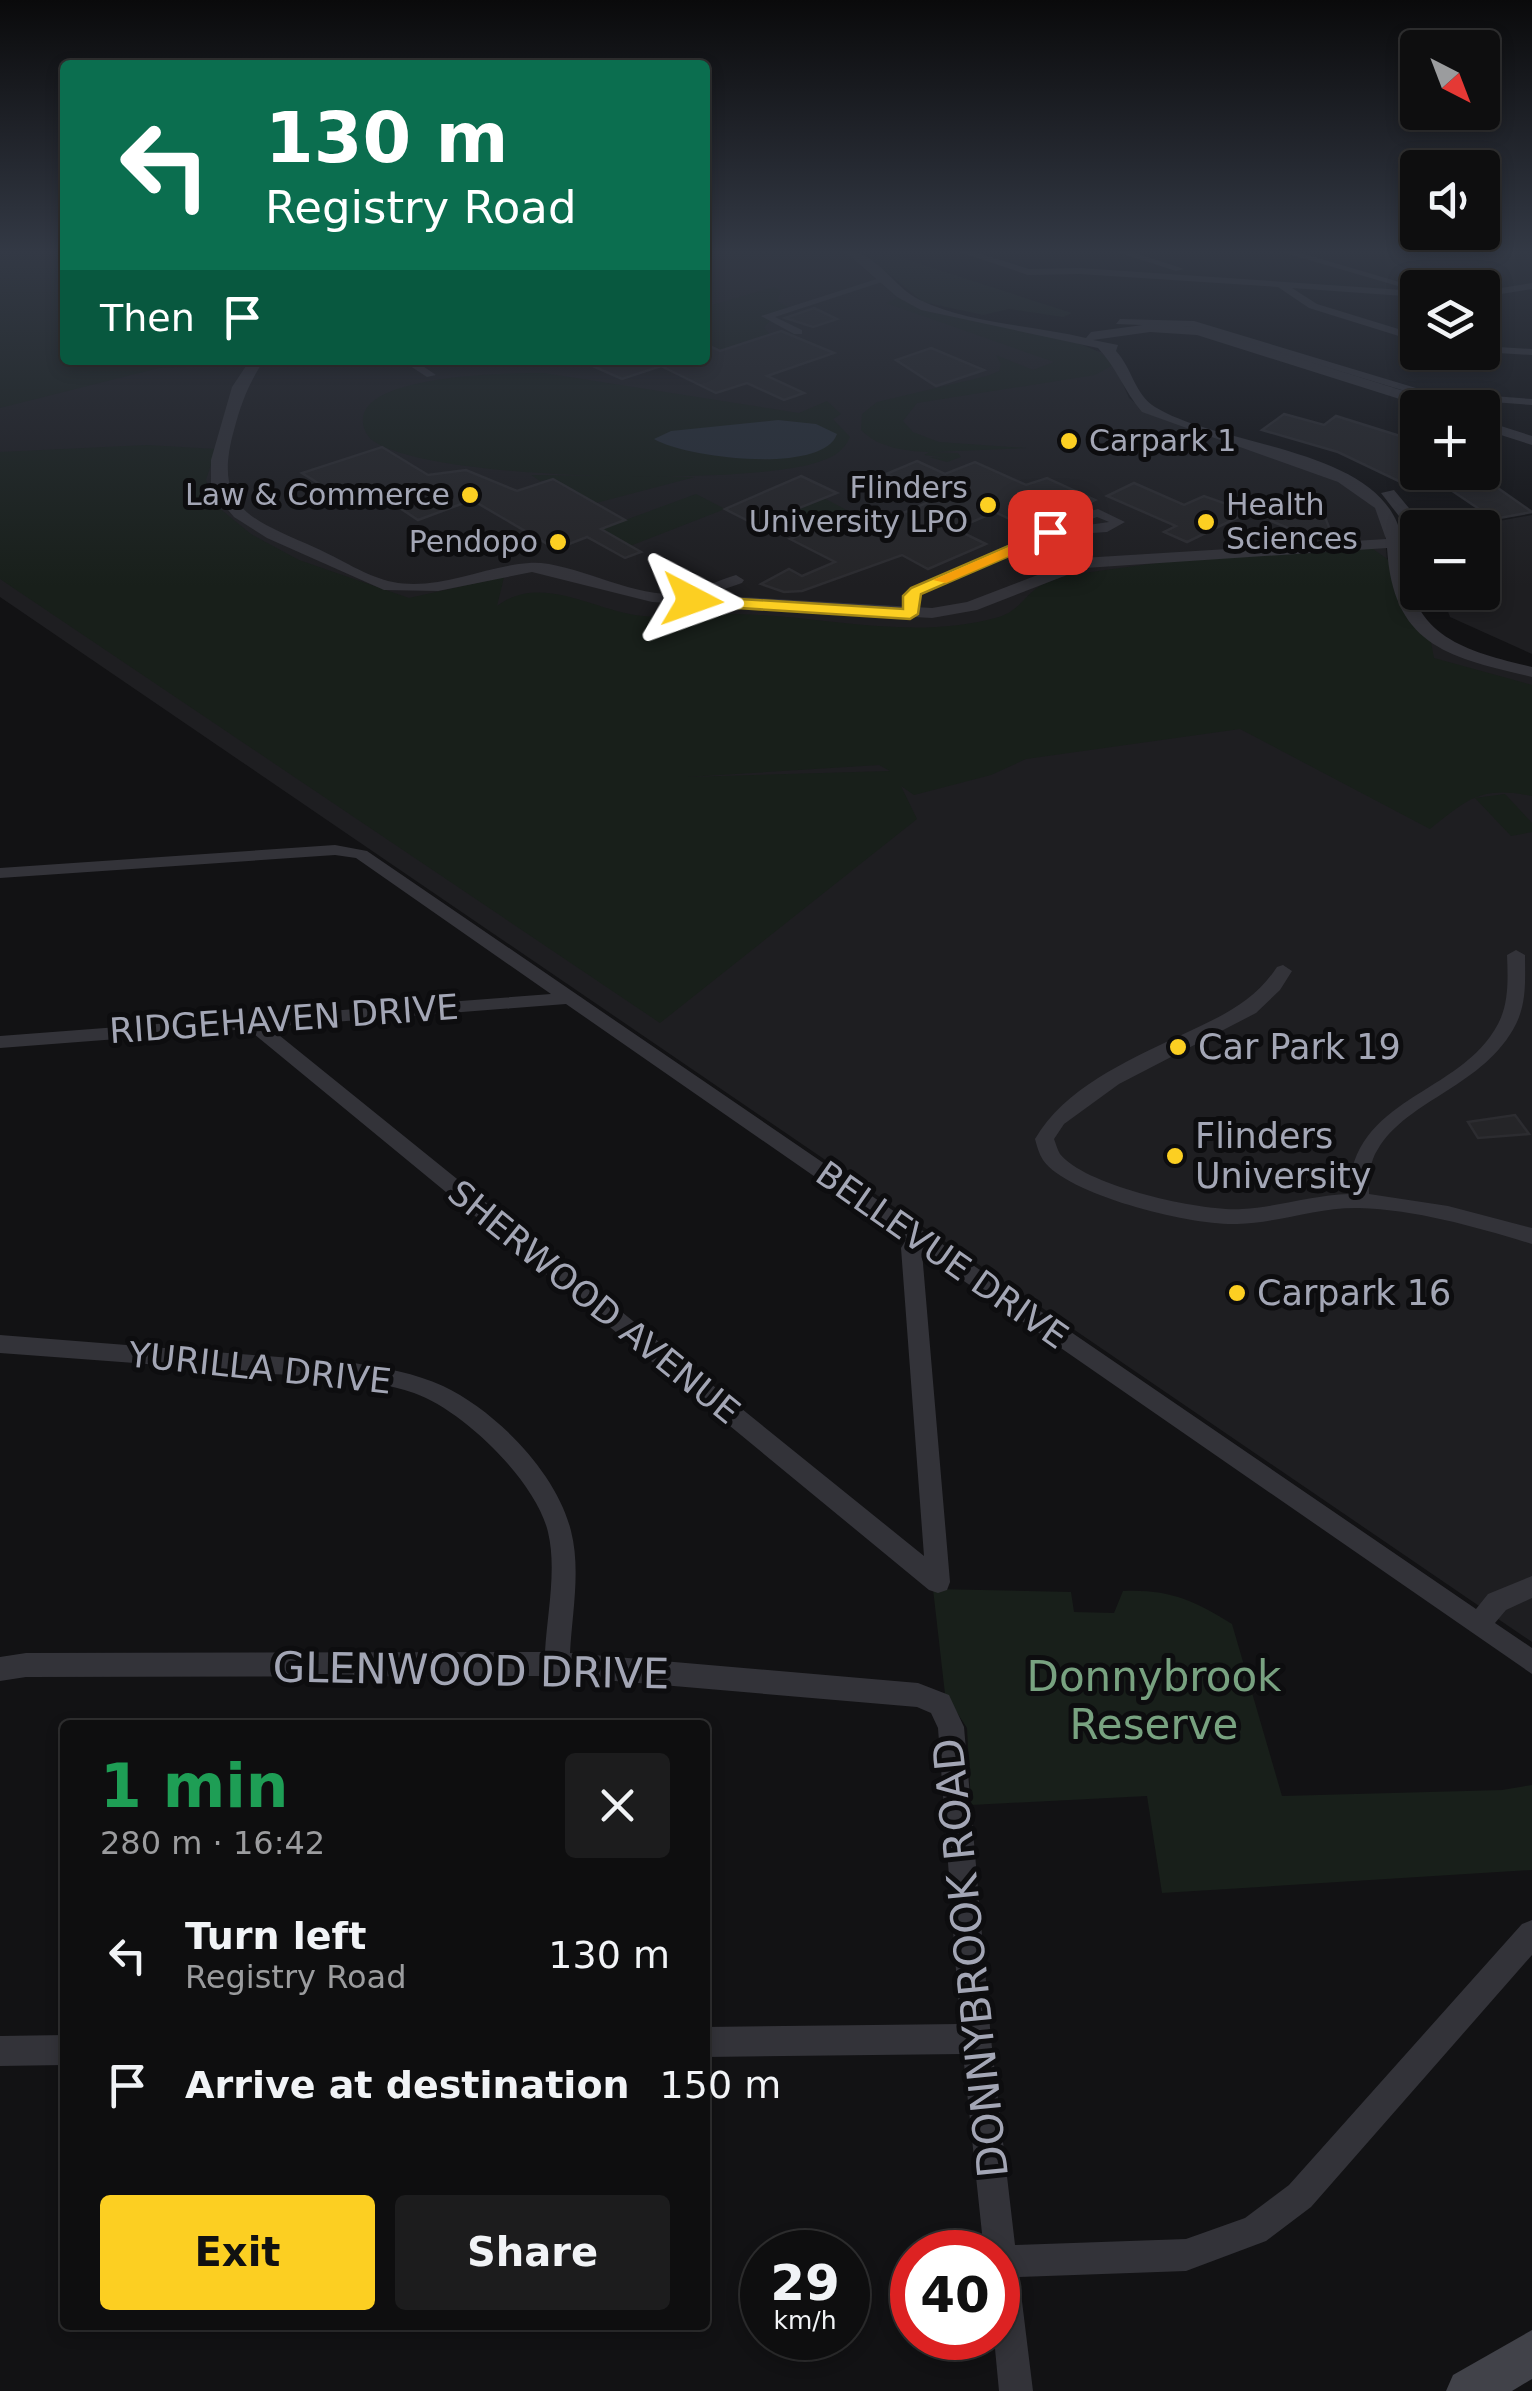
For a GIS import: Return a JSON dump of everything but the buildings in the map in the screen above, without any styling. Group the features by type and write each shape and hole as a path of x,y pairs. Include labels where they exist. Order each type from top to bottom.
{"main road":[{"path":"1469,2391 1532,2353"}],"street":[{"path":"1119,363 1132,393 1147,409 1340,477 1379,502 1396,537 1406,606 1419,624 1473,655 1532,672"},
{"path":"254,365 234,402 217,474 225,498 253,524 382,586 438,586 532,567 666,599 910,614 958,610 1053,571 1097,560 1410,537 1404,509 1386,490 1355,473 1171,415 1152,400 1134,363"},
{"path":"1291,363 1400,397"},
{"path":"1307,363 1401,390"},
{"path":"1320,363 1409,390"},
{"path":"414,365 431,375"},
{"path":"1124,372 1142,377"},
{"path":"1514,398 1532,386"},
{"path":"1500,399 1532,402"},
{"path":"1500,428 1532,438"},
{"path":"910,614 910,596 916,591 1050,532"},
{"path":"1396,537 1400,540"},
{"path":"1363,542 1382,548 1399,567"},
{"path":"666,599 736,580"},
{"path":"1426,610 1452,634 1532,661"},
{"name":"BELLEVUE DRIVE","path":"0,872 350,851 362,854 1532,1662"},
{"path":"1359,1201 1364,1156 1376,1136 1487,1066 1523,1037 1531,1012 1532,984 1516,956"},
{"path":"1282,971 1274,990 1255,1007 1171,1047 1065,1112 1044,1134 1042,1149 1072,1176 1201,1215 1250,1217 1359,1201 1443,1212 1532,1236"},
{"name":"RIDGEHAVEN DRIVE","path":"0,1042 568,998"},
{"name":"SHERWOOD AVENUE","path":"250,1021 938,1582 910,1248 920,1240"},
{"name":"YURILLA DRIVE","path":"0,1344 354,1372 399,1380 449,1399 531,1474 549,1502 560,1534 558,1664"},
{"path":"1479,1624 1497,1602 1532,1587"},
{"name":"GLENWOOD DRIVE","path":"0,1669 558,1664 918,1695 940,1704"},
{"name":"DONNYBROOK ROAD","path":"940,1704 951,1727 976,2039 997,2230"},
{"path":"1020,2261 1186,2255 1255,2230 1300,2196 1532,1934"},
{"path":"710,2042 976,2039"},
{"path":"0,2050 60,2050"},
{"name":"DONNYBROOK ROAD","path":"1012,2360 1016,2391"}],"shaded area":[{"name":"Flinders University","path":"0,363 1112,363 1129,398 1149,414 1300,464 1358,491 1384,517 1390,602 1408,628 1504,669 1532,669 1532,1642 0,597"},
{"path":"778,420 816,424 837,434 826,447 781,459 722,457 654,439 671,431"},
{"path":"1532,515 1532,654 1450,617 1447,610 1500,610 1500,521"}],"green space":[{"path":"0,363 241,365 159,368 0,408"},
{"path":"1000,363 1015,363 1033,370 1052,363 1113,365 1095,375 917,403 903,421 913,432 939,442 1027,448 932,452 958,453 961,457 947,462 929,457 948,458 924,455 929,452 876,441 861,430 862,414 877,402 987,376 999,371"},
{"path":"544,373 799,413 827,401 841,414 833,419 850,437 840,451 826,459 779,470 725,475 589,476 519,472 404,454 372,440 364,428 369,405 387,393 412,385 473,376"},
{"path":"147,445 216,449 206,480 218,507 251,534 299,560 409,598 504,577 497,606 514,597 551,593 643,616 768,615 933,627 999,617 1012,611 1040,586 1069,575 1281,546 1370,547 1399,567 1400,610 1419,610 1429,632 1434,658 1532,685 1532,796 1500,793 1476,797 1430,829 1240,729 1026,759 991,775 914,795 901,786 917,819 660,1023 0,579 0,452","holes":["879,765 890,771 687,777"]},
{"path":"531,475 695,477 596,503 553,479 540,481"},
{"path":"696,494 725,509 630,546 601,529"},
{"path":"824,498 854,514 798,536 769,520"},
{"path":"1505,794 1532,823 1532,832 1511,836 1475,798"},
{"name":"Donnybrook Reserve","path":"933,1589 1071,1592 1074,1612 1114,1613 1123,1591 1167,1594 1193,1602 1232,1624 1282,1796 1502,1790 1532,1785 1532,1870 1162,1893 1147,1796 971,1805 967,1728 945,1694"}],"slow traffic":[{"path":"941,580 1013,549"}],"place":[{"name":"Carpark 1","path":"1069,441"},
{"name":"Law & Commerce","path":"470,495"},
{"name":"Flinders University LPO","path":"988,505"},
{"name":"Health Sciences","path":"1206,522"},
{"name":"Pendopo","path":"558,542"},
{"name":"Car Park 19","path":"1178,1047"},
{"name":"Flinders University","path":"1175,1156"},
{"name":"Carpark 16","path":"1237,1293"}],"route":[{"path":"692,600 910,614 910,596 916,591 1050,532"}]}
